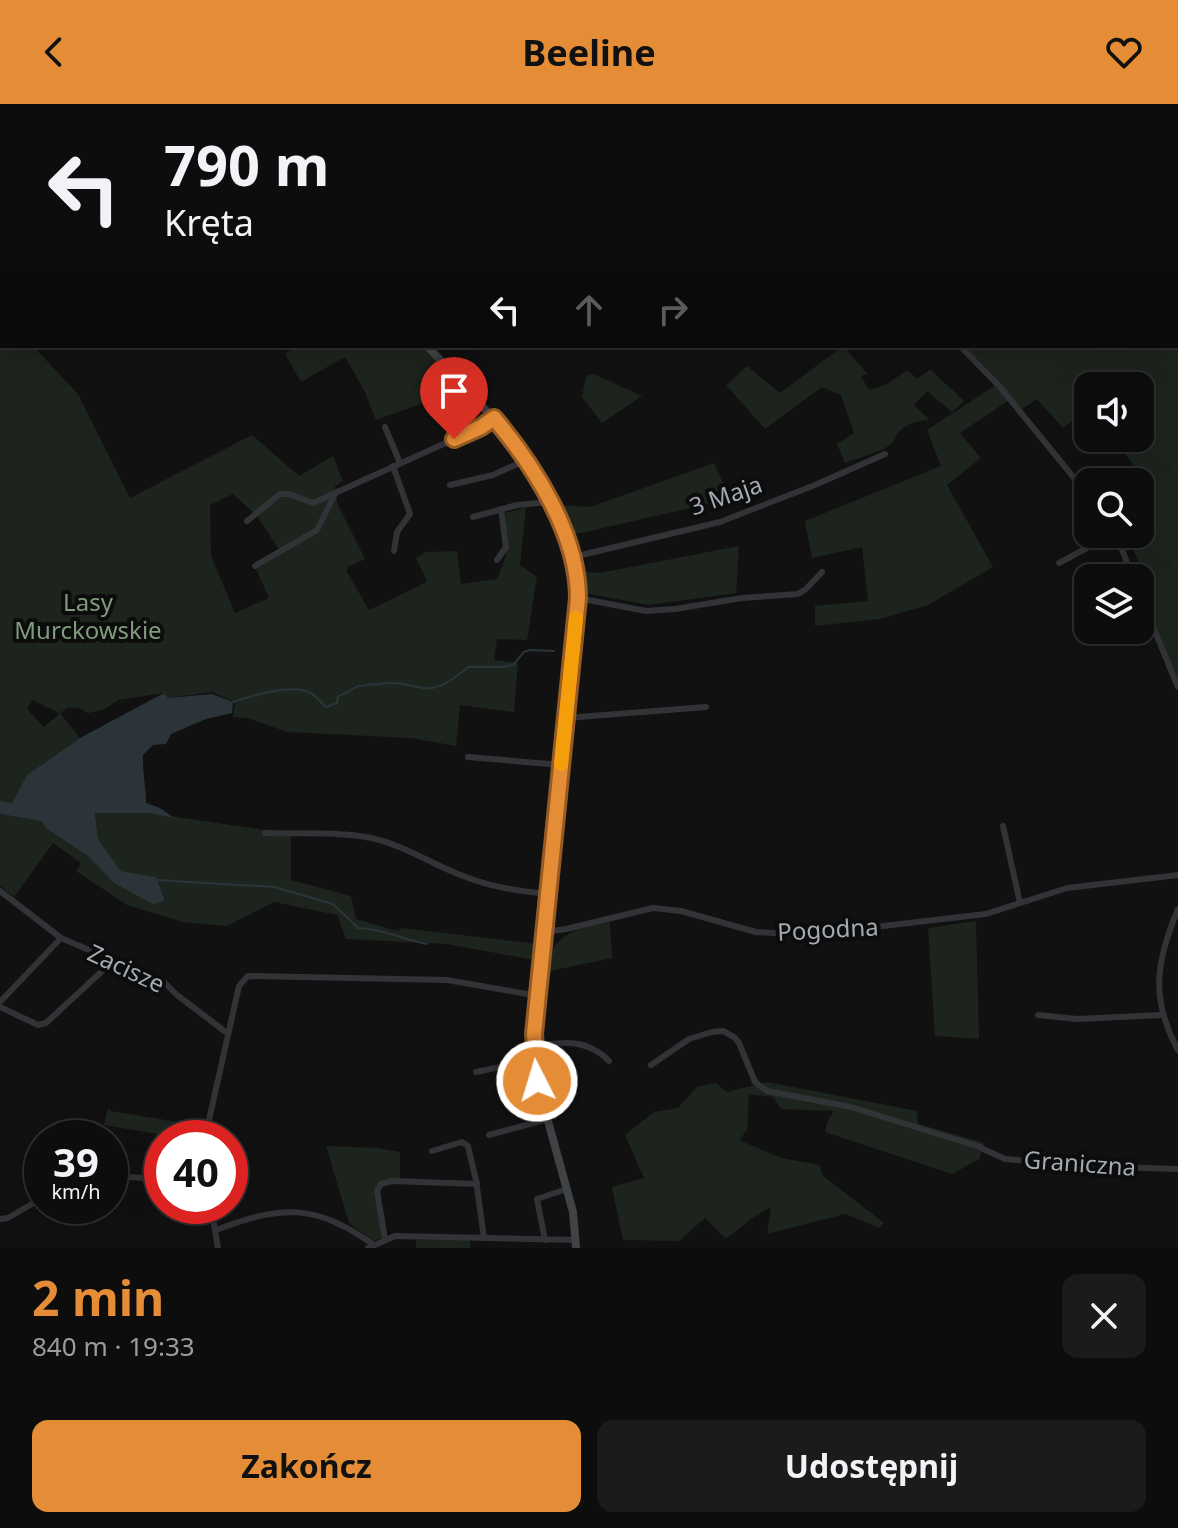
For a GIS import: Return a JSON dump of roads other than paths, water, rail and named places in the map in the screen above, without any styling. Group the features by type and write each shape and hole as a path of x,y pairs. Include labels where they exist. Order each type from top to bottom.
{"street":[{"path":"216,1230 269,1213 300,1211 335,1221 377,1243 395,1236 545,1240 576,1244 576,1223 534,1060 578,598 573,557 550,502 527,460 494,418 429,348"},
{"path":"962,348 1000,387 1074,478"},
{"path":"247,521 280,494 289,494 308,503 335,494 481,427 494,418"},
{"path":"385,427 410,514 397,532 394,551"},
{"name":"3 Maja","path":"573,557 720,522 885,454"},
{"path":"450,485 493,475 527,460"},
{"path":"255,566 317,530 335,494"},
{"path":"473,517 501,509 550,502"},
{"path":"497,560 506,547 501,509"},
{"path":"1059,563 1088,548"},
{"path":"578,598 646,611 675,609 742,598 798,594 822,572"},
{"path":"1154,629 1178,687"},
{"path":"566,718 706,707"},
{"path":"468,757 561,765"},
{"path":"1003,826 1020,903"},
{"path":"265,833 370,838 409,850 462,876 501,889 548,894"},
{"name":"Pogodna","path":"544,932 653,908 681,911 756,932 806,935 964,917 1080,886 1178,875"},
{"name":"Zacisze","path":"1,892 61,938 164,982 227,1033"},
{"path":"1178,909 1162,949 1157,981 1162,1015 1178,1050"},
{"name":"Zacisze","path":"0,1005 61,938"},
{"path":"0,1005 38,1025 46,1023 113,961"},
{"path":"209,1120 239,986 248,976 447,980 538,996"},
{"path":"1038,1015 1077,1019 1162,1015"},
{"name":"Graniczna","path":"651,1065 689,1039 723,1031 739,1043 755,1082 762,1089 851,1107 977,1146 1005,1159 1081,1166 1178,1169"},
{"path":"534,1046 585,1044 609,1061"},
{"path":"476,1072 534,1060"},
{"path":"489,1135 548,1119"},
{"path":"432,1151 465,1143 477,1184 484,1238"},
{"path":"377,1243 377,1191 381,1184 392,1181 477,1184"},
{"path":"545,1240 537,1199 567,1189"},
{"path":"0,1219 24,1209"},
{"path":"215,1224 218,1248"},
{"path":"446,1248 447,1237"}],"waterway":[{"path":"233,702 290,689 306,691 326,707 337,703 338,696 357,687 393,683 432,688 453,679 468,667 513,665 524,652 554,651"},
{"path":"157,880 274,887 333,904 358,928 427,944"}],"park label":[{"name":"Lasy Murckowskie","path":"88,617"}]}
